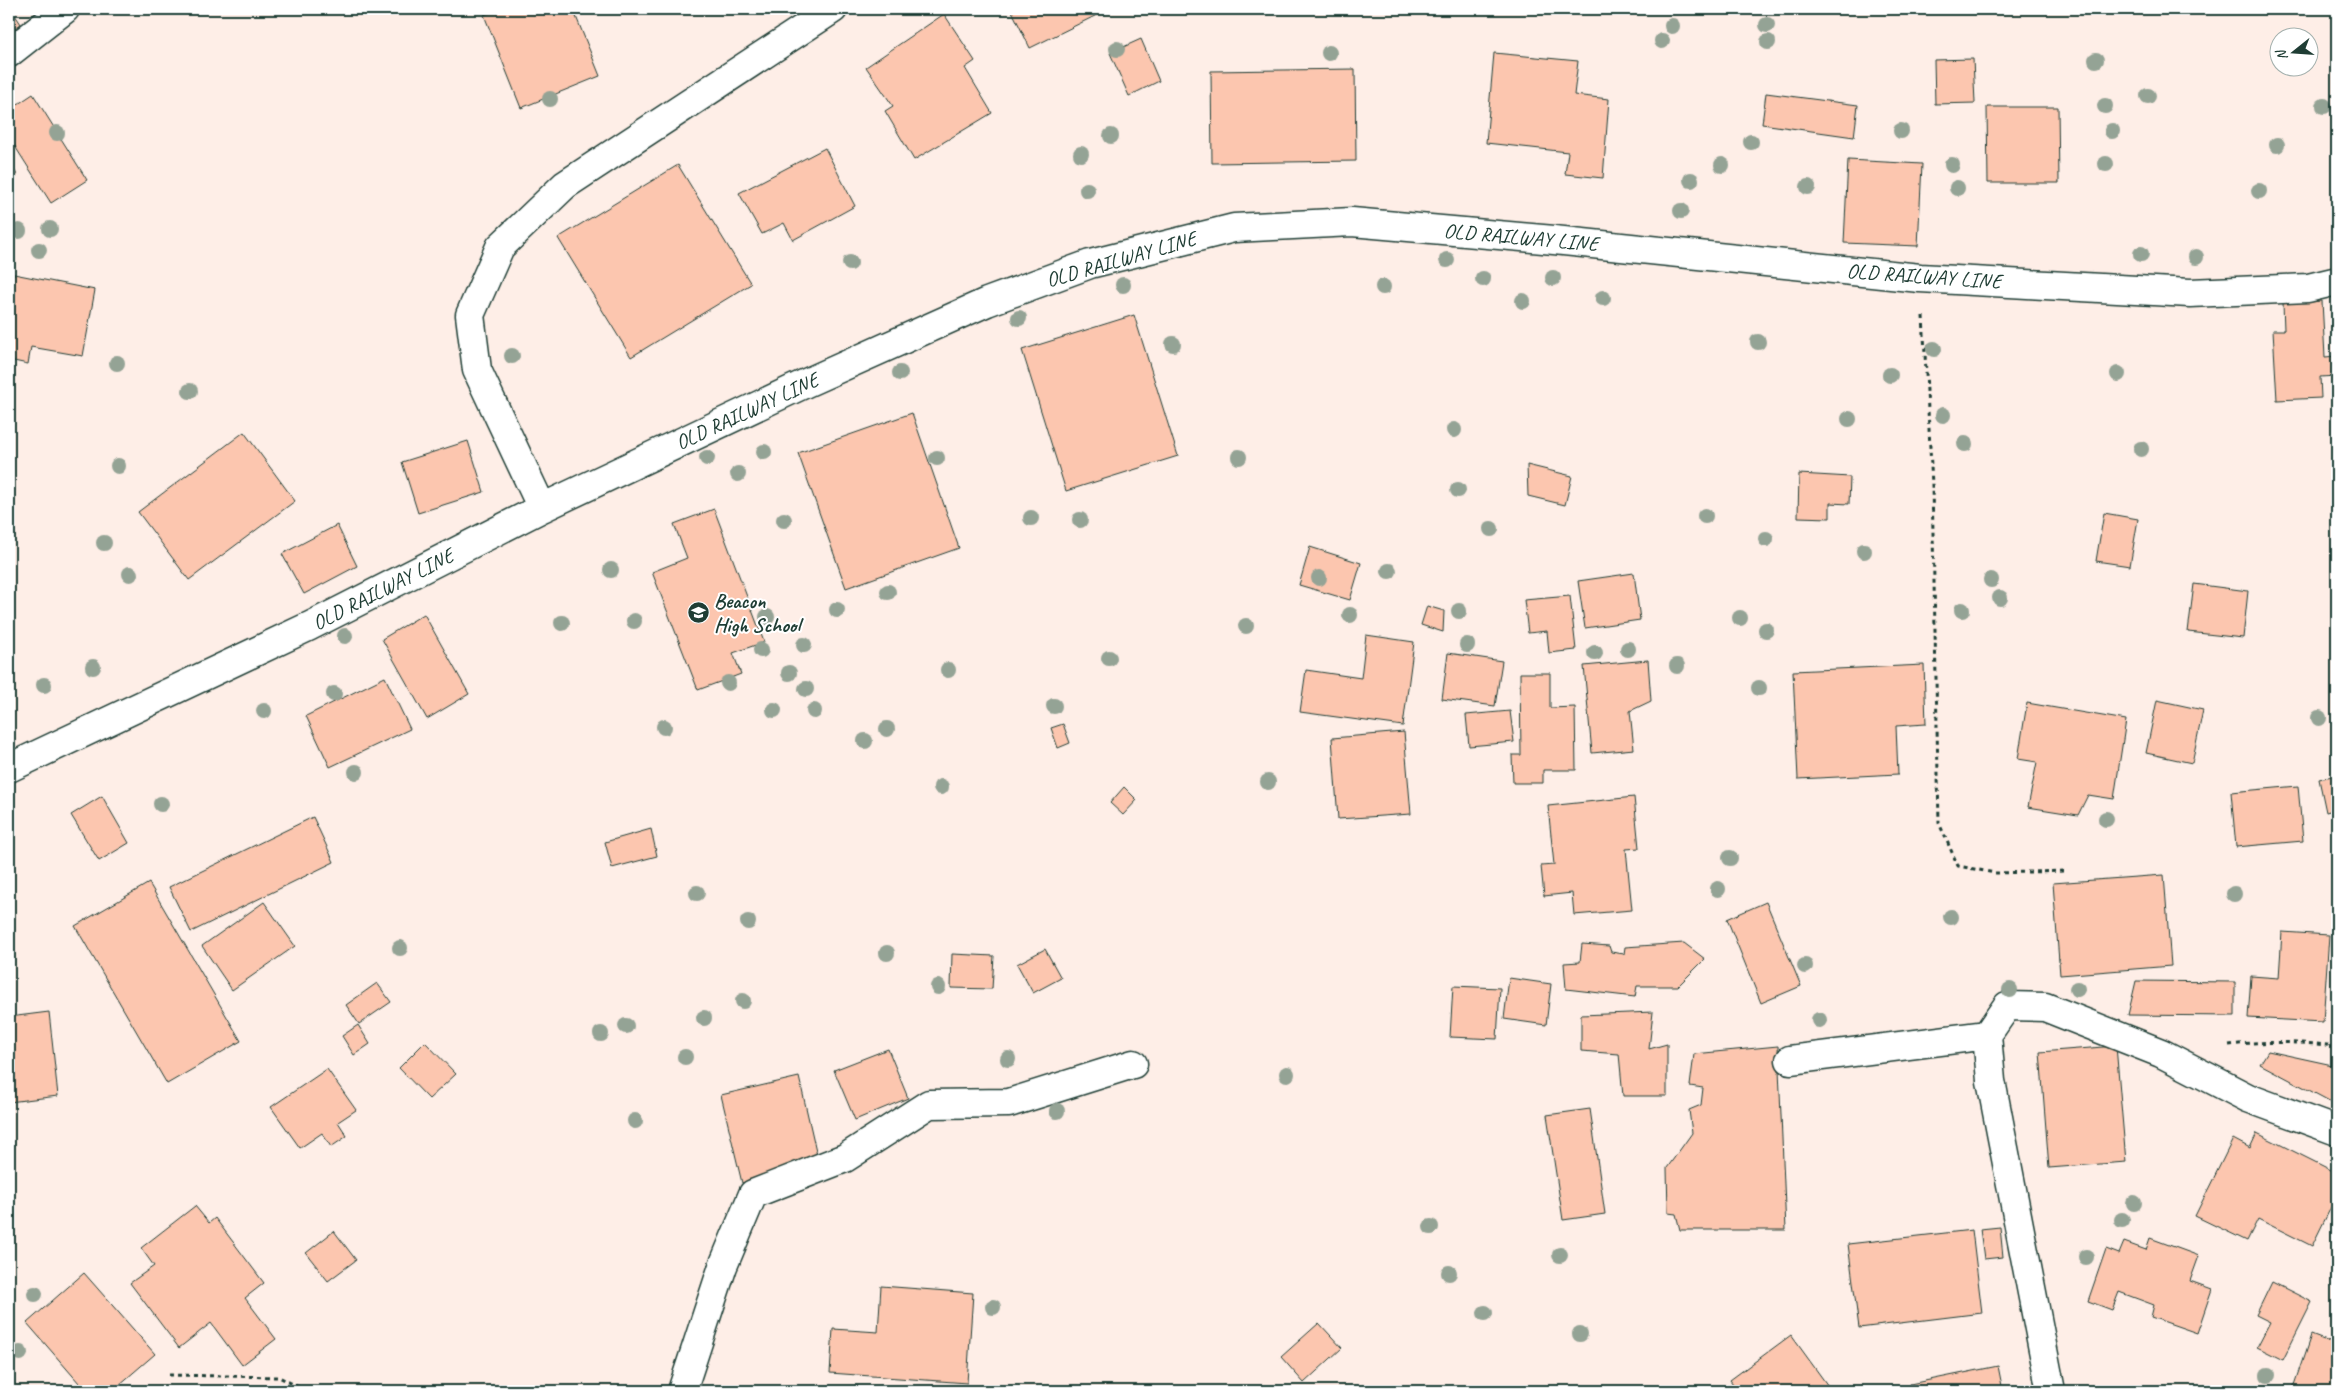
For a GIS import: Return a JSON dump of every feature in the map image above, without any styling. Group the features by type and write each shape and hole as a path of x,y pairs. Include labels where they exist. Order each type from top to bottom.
{"street":[{"path":"9,52 65,9"},
{"path":"542,508 477,370 470,315 500,247 565,185 833,9"},
{"name":"OLD RAILWAY LINE","path":"9,768 310,626 542,508 806,383 987,302 1090,264 1234,228 1352,222 1554,240 1920,278 2190,293 2308,288 2337,282"},
{"path":"2051,1391 1991,1081 1987,1035 2007,1006 2045,1007 2161,1053 2248,1098 2337,1131"},
{"path":"1790,1060 1987,1035"},
{"path":"682,1391 723,1266 753,1194 845,1158 929,1104 1009,1103 1133,1064"}],"path":[{"path":"1920,278 1932,485 1939,824 1958,866 1995,873 2066,871"},
{"path":"2220,1046 2250,1043 2309,1043 2337,1046"},
{"path":"169,1375 279,1377 306,1391"}],"building":[{"path":"9,9 11,9 21,24 9,32"},
{"path":"499,9 573,9 600,76 521,108 484,15"},
{"path":"1011,9 1109,9 1030,48"},
{"path":"944,14 975,61 965,68 992,113 914,160 885,111 893,106 866,67"},
{"path":"1141,39 1159,81 1129,96 1110,53"},
{"path":"1494,53 1578,61 1574,95 1609,99 1603,178 1565,174 1568,152 1486,143"},
{"path":"1973,59 1975,103 1935,104 1934,60"},
{"path":"1355,69 1356,161 1212,163 1211,71"},
{"path":"1766,93 1858,105 1854,137 1762,124"},
{"path":"33,94 87,180 51,203 9,137 9,110"},
{"path":"1987,107 2058,107 2059,183 1988,183"},
{"path":"825,148 855,206 793,240 784,223 762,234 739,193"},
{"path":"9,160 17,175 9,190"},
{"path":"1848,160 1922,164 1918,246 1844,243"},
{"path":"678,165 751,284 631,357 558,238"},
{"path":"9,273 95,290 83,356 31,347 28,364 9,360"},
{"path":"2322,301 2325,357 2337,356 2337,376 2320,377 2321,398 2277,400 2273,330 2284,330 2283,303"},
{"path":"1134,315 1178,456 1066,491 1022,350"},
{"path":"912,413 959,548 846,588 798,453"},
{"path":"244,432 295,501 189,580 138,512"},
{"path":"468,441 484,492 418,513 402,462"},
{"path":"1527,465 1572,476 1565,505 1528,496"},
{"path":"1799,474 1850,477 1849,504 1830,503 1830,518 1798,517"},
{"path":"714,509 764,642 733,653 741,674 698,690 652,572 687,558 674,524"},
{"path":"2104,513 2138,519 2130,566 2096,561"},
{"path":"337,525 357,566 304,594 282,554"},
{"path":"1310,547 1361,563 1350,600 1299,585"},
{"path":"1634,573 1640,620 1585,628 1578,581"},
{"path":"2194,584 2248,591 2243,638 2188,632"},
{"path":"1570,596 1576,650 1549,653 1547,631 1528,633 1524,600"},
{"path":"1427,606 1444,611 1443,632 1421,625"},
{"path":"424,614 469,694 427,719 382,639"},
{"path":"1366,635 1414,642 1403,726 1300,712 1306,670 1361,678"},
{"path":"1448,653 1502,661 1495,706 1442,699"},
{"path":"1648,660 1651,701 1630,711 1634,749 1592,753 1584,666"},
{"path":"1924,665 1926,724 1896,726 1898,774 1798,779 1793,671"},
{"path":"1520,673 1550,673 1550,708 1575,707 1576,770 1543,770 1543,783 1513,783 1512,755 1521,755"},
{"path":"385,677 410,729 330,767 306,716"},
{"path":"2157,700 2203,710 2192,763 2146,753"},
{"path":"2027,703 2126,720 2114,799 2088,795 2078,815 2028,807 2037,762 2018,759"},
{"path":"1510,711 1514,742 1469,746 1466,715"},
{"path":"1063,724 1070,743 1058,748 1051,728"},
{"path":"1404,732 1411,814 1338,819 1332,738"},
{"path":"2337,775 2337,809 2326,812 2319,779"},
{"path":"2298,786 2303,841 2236,847 2231,792"},
{"path":"1124,787 1137,800 1123,815 1110,803"},
{"path":"102,796 129,843 99,861 71,815"},
{"path":"1634,797 1639,848 1626,849 1632,910 1574,915 1572,893 1544,896 1541,866 1554,865 1548,806"},
{"path":"313,817 334,862 191,932 169,887"},
{"path":"651,829 657,856 612,868 605,842"},
{"path":"2164,875 2171,966 2060,975 2053,883"},
{"path":"149,883 241,1041 167,1084 75,926"},
{"path":"264,902 295,946 232,990 202,946"},
{"path":"1766,902 1801,986 1761,1003 1727,919"},
{"path":"2282,932 2329,935 2323,1022 2248,1018 2251,976 2279,978"},
{"path":"1684,943 1705,959 1678,986 1637,986 1635,997 1566,989 1564,963 1580,962 1582,944 1609,946 1611,952 1624,954 1625,947"},
{"path":"1045,949 1061,978 1033,993 1017,964"},
{"path":"952,954 994,956 992,989 951,988"},
{"path":"1509,978 1551,984 1546,1025 1504,1019"},
{"path":"2136,981 2235,982 2235,1016 2128,1015"},
{"path":"377,983 391,1002 359,1024 346,1005"},
{"path":"1453,986 1500,988 1497,1039 1450,1037"},
{"path":"49,1012 58,1096 9,1102 9,1017"},
{"path":"1653,1012 1649,1049 1667,1044 1667,1096 1623,1096 1619,1054 1581,1051 1581,1015"},
{"path":"358,1025 370,1044 354,1055 342,1036"},
{"path":"425,1042 456,1074 429,1099 399,1068"},
{"path":"1778,1046 1786,1230 1680,1230 1676,1214 1668,1213 1667,1168 1692,1133 1689,1110 1701,1105 1703,1088 1690,1086 1694,1054"},
{"path":"2116,1046 2126,1162 2049,1168 2040,1052"},
{"path":"888,1049 908,1098 855,1120 834,1070"},
{"path":"2268,1051 2337,1066 2337,1105 2260,1064"},
{"path":"327,1069 356,1110 338,1122 347,1136 331,1147 322,1133 300,1148 271,1107"},
{"path":"799,1077 819,1164 742,1183 721,1095"},
{"path":"1590,1109 1605,1214 1563,1220 1547,1115"},
{"path":"2257,1133 2337,1173 2337,1195 2312,1246 2258,1219 2247,1241 2195,1216 2233,1139 2250,1148"},
{"path":"195,1206 209,1223 215,1218 264,1283 245,1298 276,1339 242,1365 211,1323 179,1348 130,1283 154,1266 141,1248"},
{"path":"2000,1227 2003,1257 1984,1259 1980,1229"},
{"path":"1972,1230 1982,1313 1859,1328 1848,1244"},
{"path":"334,1231 356,1260 328,1281 306,1253"},
{"path":"2150,1238 2199,1256 2190,1281 2212,1289 2197,1333 2151,1317 2154,1305 2119,1292 2112,1310 2088,1301 2106,1249 2119,1254 2124,1242 2146,1250"},
{"path":"84,1273 155,1354 112,1391 86,1391 27,1323"},
{"path":"2272,1282 2312,1302 2283,1360 2257,1347 2270,1322 2256,1315"},
{"path":"881,1286 973,1293 967,1383 830,1373 833,1329 878,1332"},
{"path":"1319,1323 1342,1348 1304,1383 1281,1357"},
{"path":"1791,1335 1828,1386 1821,1391 1738,1391 1730,1380"},
{"path":"2311,1335 2337,1345 2337,1391 2292,1391"},
{"path":"1998,1366 2003,1391 1911,1391 1910,1384"}],"place":[{"name":"Beacon High School","path":"698,613"}]}
